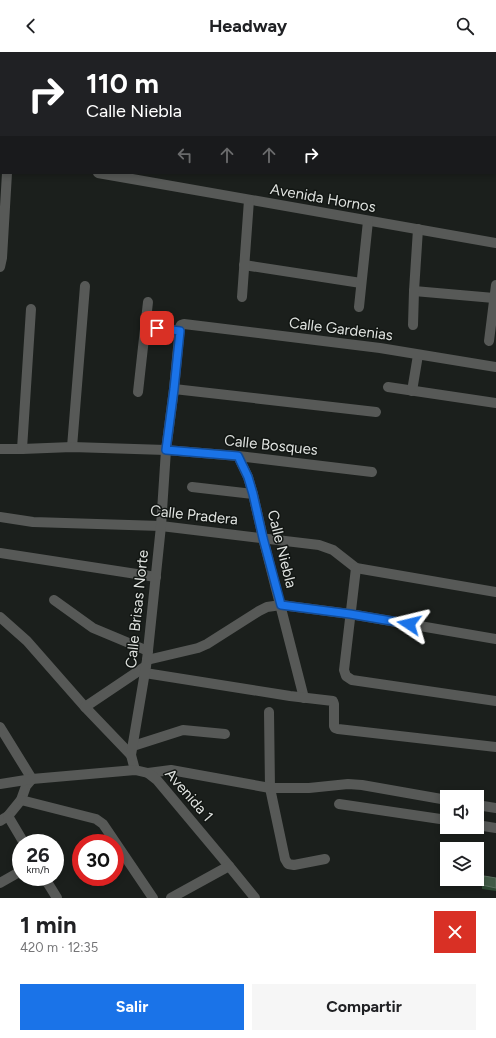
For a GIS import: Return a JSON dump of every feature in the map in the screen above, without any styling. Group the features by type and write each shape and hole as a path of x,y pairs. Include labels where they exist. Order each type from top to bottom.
{"street":[{"path":"0,267 2,258 3,190 7,174"},
{"name":"Avenida Hornos","path":"104,174 496,243"},
{"path":"242,297 249,200"},
{"path":"359,307 368,221"},
{"path":"413,325 418,230"},
{"path":"244,265 361,284"},
{"path":"489,341 496,285"},
{"path":"72,447 85,286"},
{"path":"414,290 494,298"},
{"path":"138,392 148,302"},
{"path":"22,449 31,309"},
{"name":"Calle Gardenias","path":"145,326 180,328 184,324 380,348 496,367"},
{"name":"Calle Brisas Norte","path":"135,770 132,750 147,662 161,526 166,450 180,328"},
{"path":"412,390 418,355"},
{"path":"388,387 496,403"},
{"path":"174,389 376,412"},
{"name":"Calle Bosques","path":"0,449 72,447 166,450 238,456 372,472"},
{"name":"Calle Niebla","path":"238,456 248,477 253,494 304,698"},
{"path":"192,487 253,494"},
{"name":"Calle Pradera","path":"0,517 33,522 161,526 319,544 333,550 356,568 496,592"},
{"path":"0,552 156,577"},
{"path":"356,568 344,670 346,676 352,680 496,702"},
{"path":"54,600 93,628 147,662 304,698 333,701 334,726 338,730 496,747"},
{"path":"85,708 147,662 198,648 267,607 281,605 350,614 496,639"},
{"path":"0,617 27,642 85,708 132,750 183,730 225,734"},
{"path":"269,712 270,788 285,859 288,864 294,865 325,859"},
{"path":"0,727 32,779 26,786 21,800 4,818 17,834"},
{"name":"Avenida 1","path":"0,784 32,779 135,770 148,773 157,780 255,898"},
{"path":"148,773 171,770 270,788 309,788 348,784 362,785 440,799"},
{"path":"21,800 96,819 103,824 153,898"},
{"path":"339,804 440,819"},
{"path":"484,806 496,808"},
{"path":"484,826 496,828"},
{"path":"171,898 229,866"},
{"path":"0,883 12,876"},
{"path":"50,886 57,898"}],"building":[{"path":"484,876 496,878 496,888 484,885"}],"route":[{"path":"157,328 180,331 166,450 238,456 248,477 253,494 281,605 350,614 409,624"}]}
